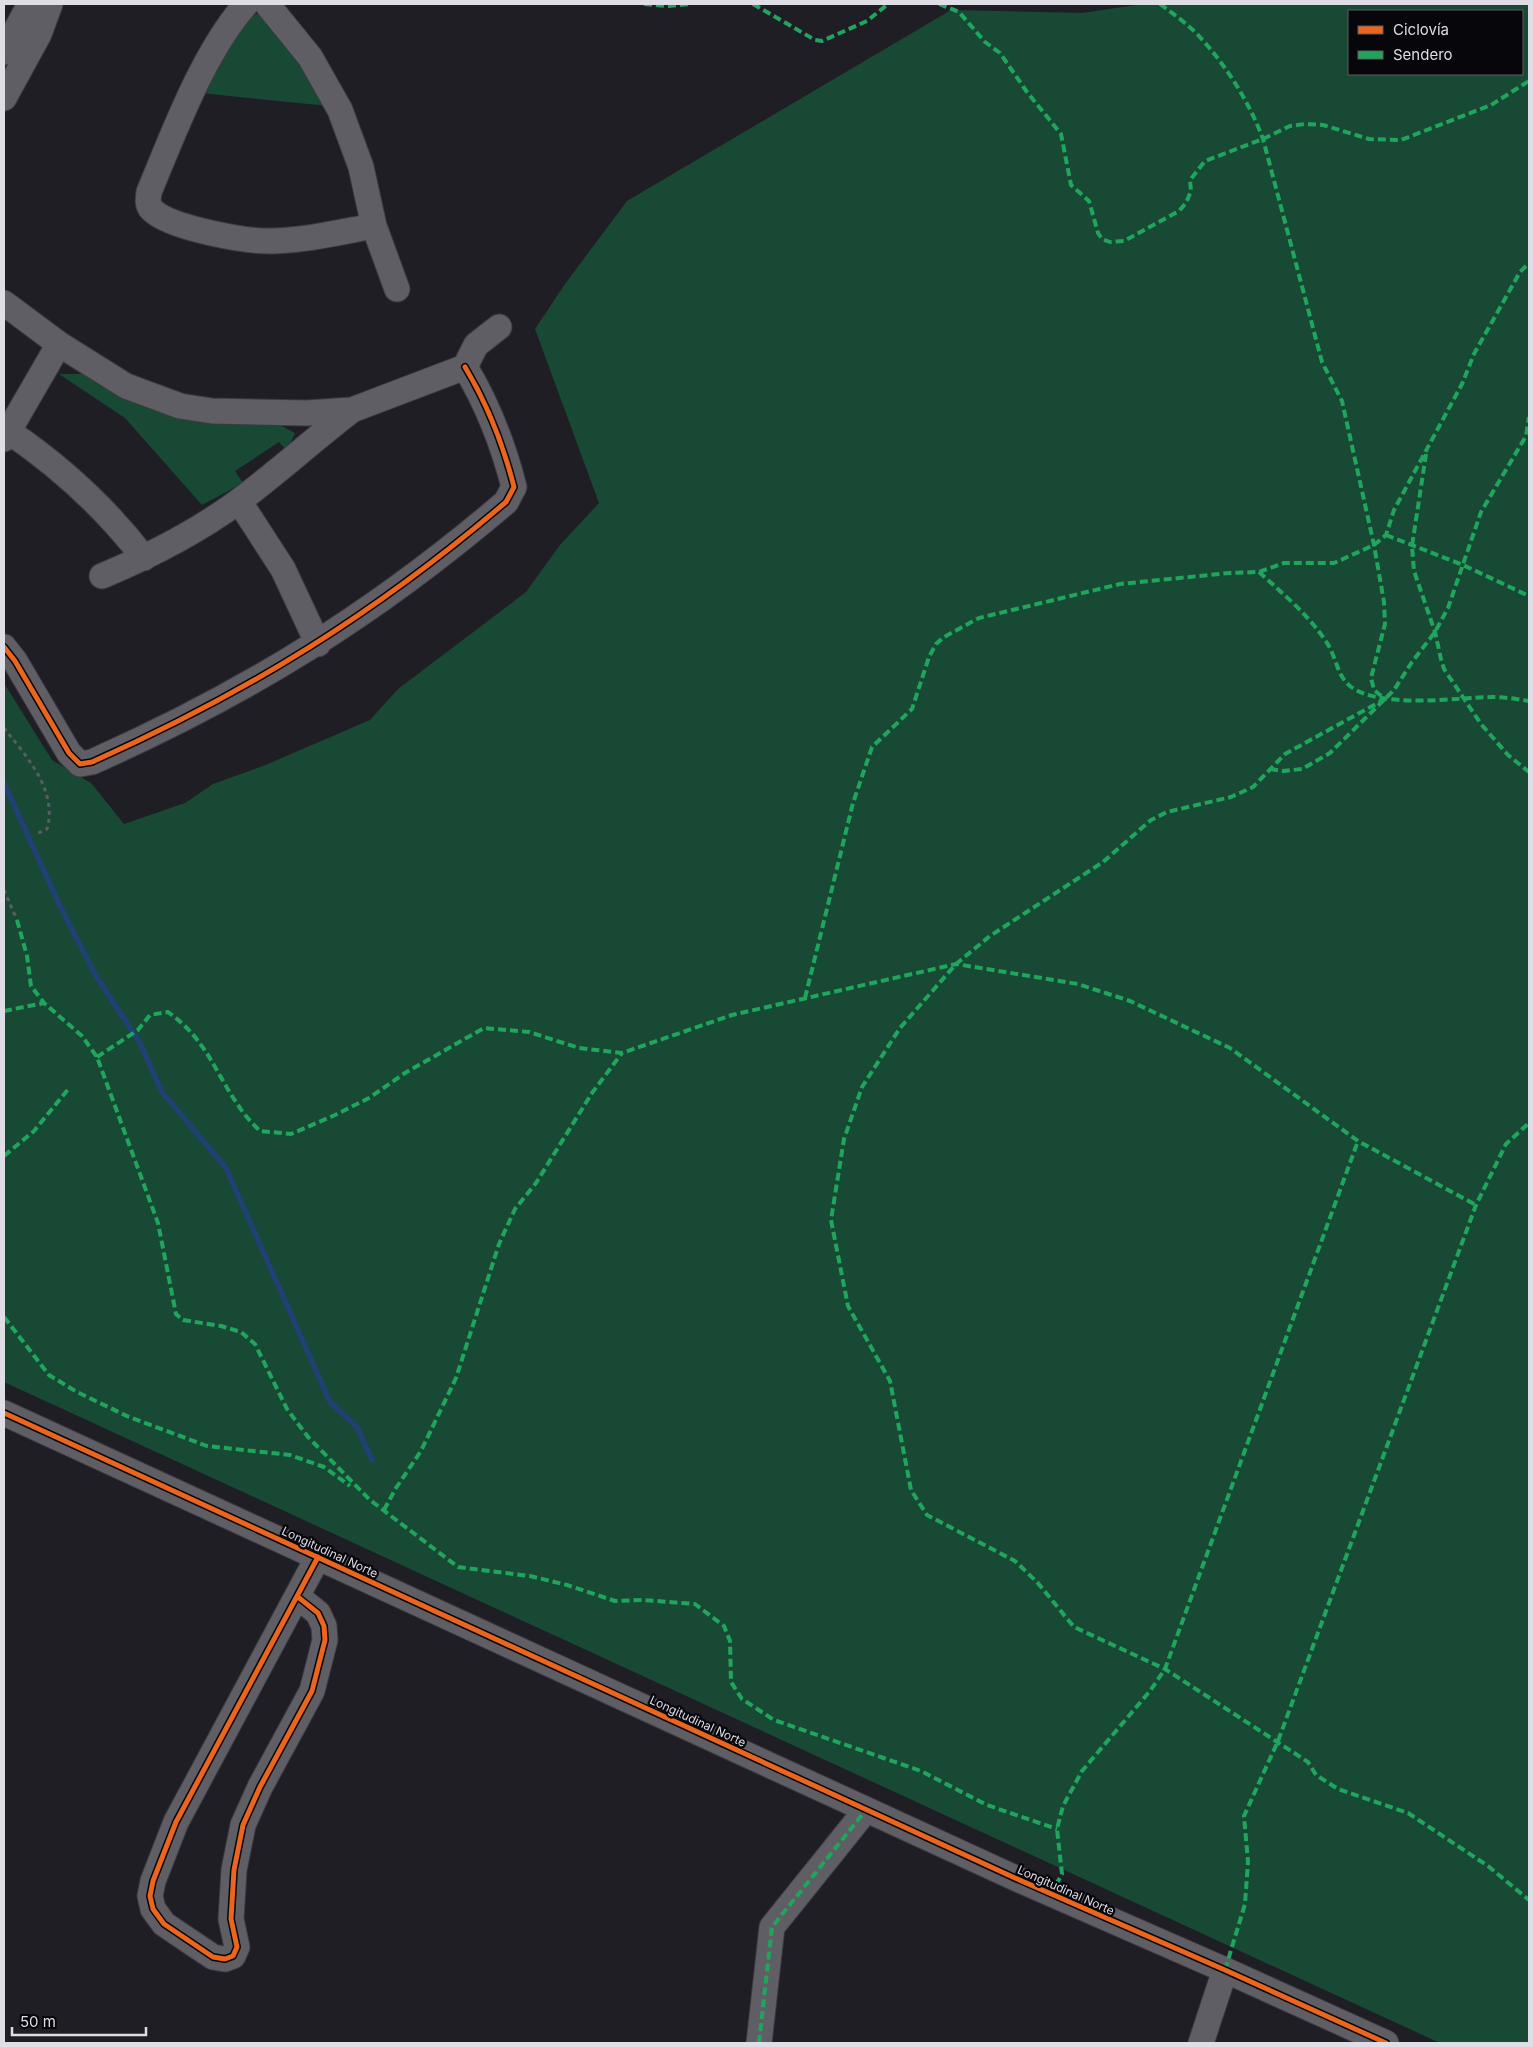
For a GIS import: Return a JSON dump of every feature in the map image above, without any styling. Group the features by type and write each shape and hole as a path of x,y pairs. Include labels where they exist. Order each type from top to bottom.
{"street":[{"path":"4,52 30,4"},
{"path":"4,98 39,34 50,4"},
{"path":"246,4 223,34 181,118 149,192 148,202 151,209 165,218 208,232 271,241 300,239 374,226"},
{"path":"268,4 310,58 340,110 361,167 374,226 397,288"},
{"path":"4,303 59,344 126,386 180,406 212,411 283,413 352,410"},
{"path":"102,576 144,558 192,531 238,501 352,410 465,366 476,345 499,327"},
{"path":"59,344 6,435 59,467 82,487 118,525 144,558"},
{"path":"4,647 15,661 69,753 80,764 92,762 208,708 318,644 423,570 506,502 514,487 506,456 486,405 465,366"},
{"path":"283,413 292,416 302,426 305,434 303,444 297,452"},
{"path":"238,501 283,569 318,644"},
{"name":"Longitudinal Norte","path":"4,1412 866,1810 1386,2043"},
{"path":"298,1597 318,1613 324,1626 325,1640 312,1691 260,1787 243,1826 234,1870 231,1919 237,1947 234,1956 225,1959 213,1957 164,1924 153,1909 150,1896 153,1882 176,1822 318,1557"},
{"path":"759,2043 772,1927 866,1810"},
{"path":"1201,2043 1225,1970"}],"path":[{"path":"4,728 40,777 50,816 47,829 38,833"},
{"path":"4,890 17,920"}],"green space":[{"path":"1143,4 1529,4 1529,2043 1440,2043 4,1382 4,683 52,760 91,783 124,824 185,803 213,784 263,766 370,720 398,689 526,592 560,545 599,503 535,329 565,284 627,201 951,10 1082,13"},
{"path":"263,13 328,106 201,93 248,16"},
{"path":"59,374 86,374 276,423 295,433 287,451 279,442 235,471 243,483 202,505 125,418"}],"waterway":[{"path":"4,783 59,904 96,976 140,1043 162,1092 226,1168 330,1402 357,1427 372,1460"}],"marked path":[{"path":"644,4 667,6 692,4"},
{"path":"753,4 815,40 822,41 867,21 888,4"},
{"path":"939,4 959,12 985,42 1000,53 1027,92 1061,134 1071,185 1089,201 1098,233 1102,239 1110,242 1124,241 1179,211 1186,203 1191,191 1190,180 1205,161 1263,139 1290,126 1305,124 1323,125 1369,139 1401,140 1491,105 1529,81"},
{"path":"1160,4 1192,29 1226,69 1251,110 1263,139 1322,362 1342,401 1374,545 1384,602 1385,624 1371,678 1374,690 1385,699 1285,754 1253,787 1231,797 1167,812 1151,820 1103,862 990,936 956,964 900,1028 862,1087 844,1139 831,1220 848,1306 890,1381 911,1490 927,1515 1015,1561 1037,1582 1074,1627 1165,1669 1308,1762 1316,1775 1338,1789 1408,1813 1488,1866 1529,1900"},
{"path":"805,998 853,803 872,747 912,709 929,657 936,644 944,637 979,618 1120,584 1229,573 1259,572 1284,563 1334,563 1374,545 1386,535 1394,510 1462,384 1474,354 1520,272 1529,263"},
{"path":"1270,769 1283,771 1302,769 1330,753 1394,690 1435,632 1448,608 1481,512 1526,436 1529,417"},
{"path":"1426,454 1412,546 1414,571 1435,632 1444,669 1481,724 1508,755 1529,772"},
{"path":"1386,535 1463,565 1529,596"},
{"path":"1259,572 1312,623 1330,648 1342,677 1350,686 1363,693 1379,698 1398,700 1492,697 1529,701"},
{"path":"17,920 27,956 31,986 44,1003 82,1036 97,1057 158,1223 176,1314 183,1320 221,1326 241,1332 255,1344 287,1409 308,1437 370,1500 458,1567 530,1576 567,1585 615,1601 643,1600 695,1604 724,1626 730,1641 731,1682 742,1699 774,1720 921,1771 987,1805 1057,1829"},
{"path":"97,1057 138,1030 150,1015 168,1012 201,1045 242,1111 260,1131 291,1134 369,1098 405,1073 484,1028 529,1032 579,1048 622,1053 732,1015 956,964 1078,984 1130,1001 1230,1048 1358,1141 1476,1205"},
{"path":"4,1011 44,1003"},
{"path":"384,1510 396,1488 421,1451 456,1378 499,1244 515,1209 536,1183 592,1093 622,1053"},
{"path":"4,1156 34,1131 70,1087"},
{"path":"1225,1970 1245,1904 1248,1862 1244,1816 1278,1741 1476,1205 1506,1144 1529,1123"},
{"path":"1046,1892 1057,1883 1062,1874 1057,1829 1063,1806 1082,1771 1150,1691 1165,1669 1358,1141"},
{"path":"4,1317 49,1375 77,1392 129,1417 207,1446 290,1455 324,1467 350,1486"},
{"path":"759,2043 772,1927 866,1810"}],"cycle path":[{"path":"4,647 15,661 69,753 80,764 92,762 150,735 258,678 359,615 409,580 506,502 514,487 510,471 488,410 465,367"},
{"path":"4,1413 1015,1878 1386,2043"},
{"path":"298,1597 318,1613 324,1626 325,1640 312,1691 260,1787 243,1825 234,1870 231,1919 237,1947 233,1956 225,1959 213,1957 164,1924 153,1909 150,1896 153,1881 176,1822 318,1557"}]}
